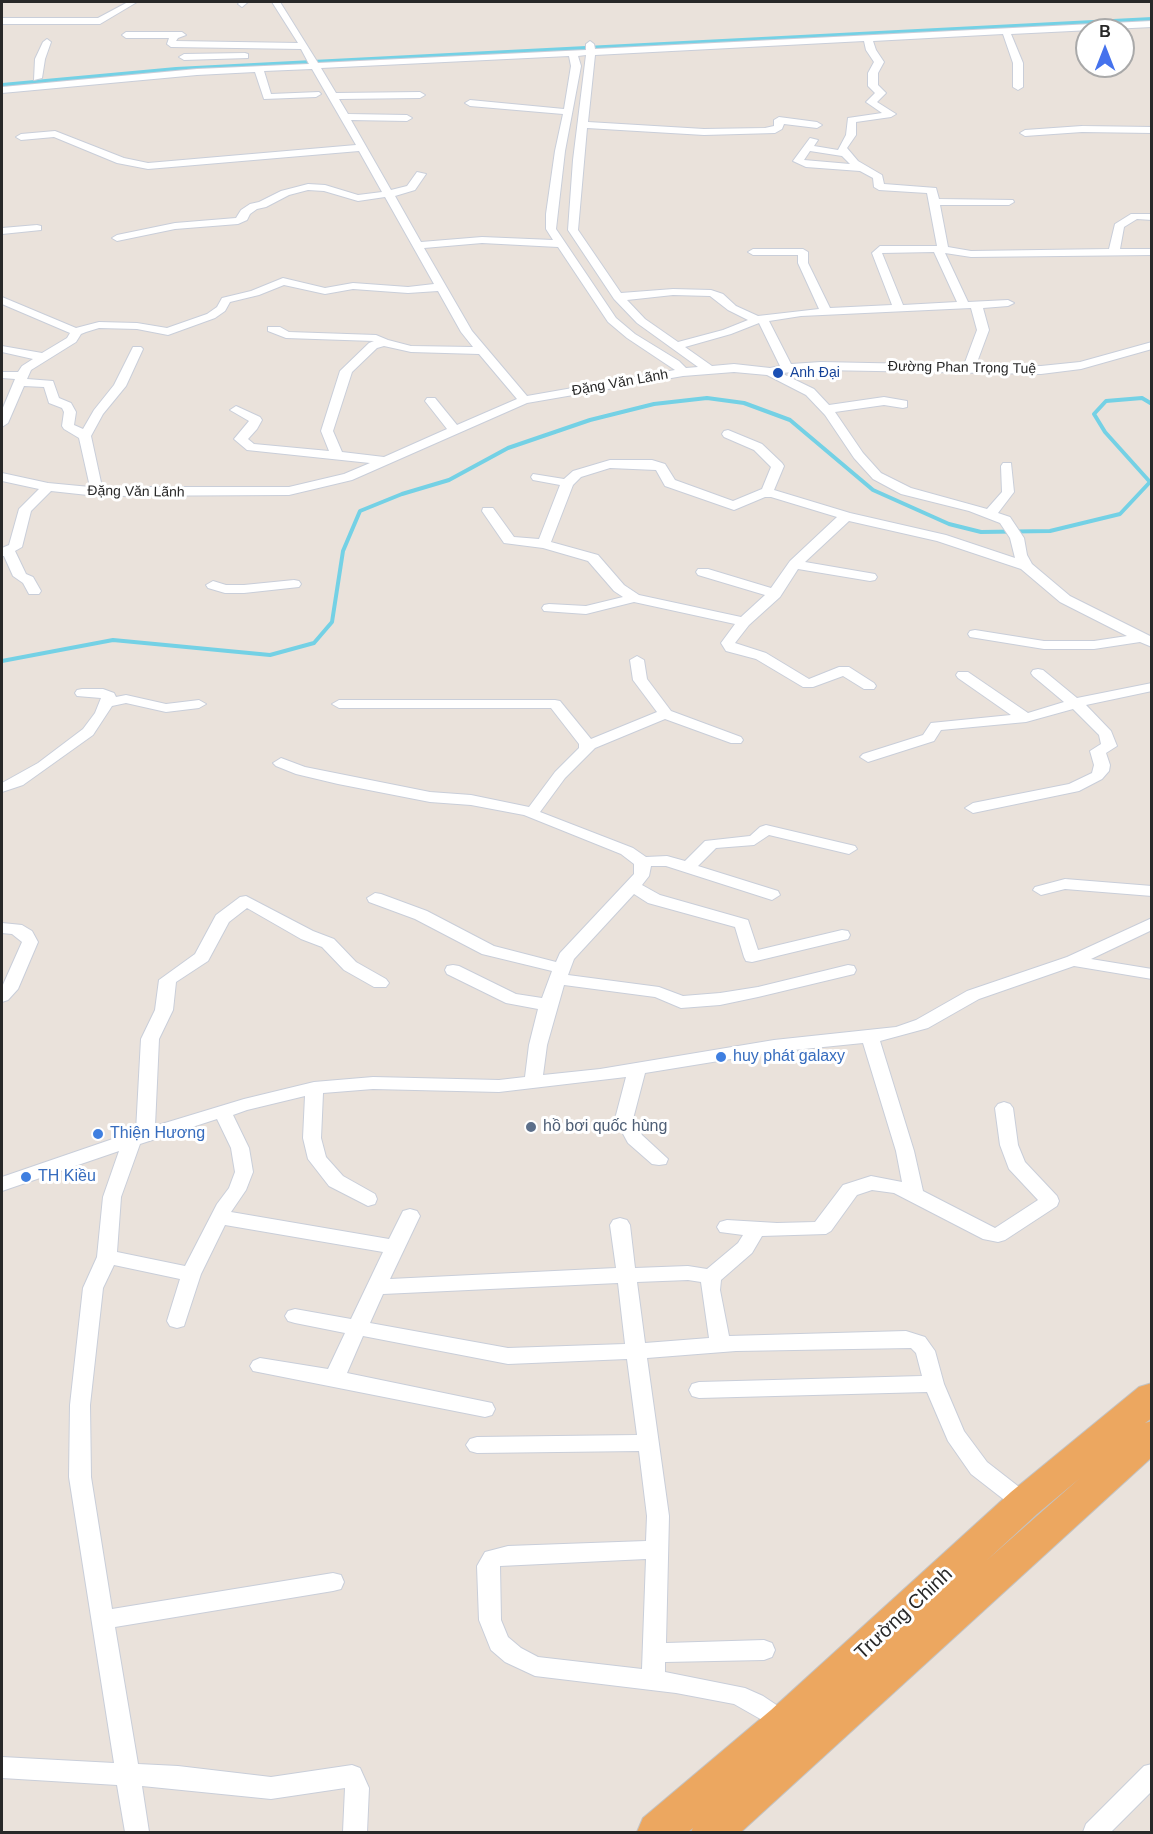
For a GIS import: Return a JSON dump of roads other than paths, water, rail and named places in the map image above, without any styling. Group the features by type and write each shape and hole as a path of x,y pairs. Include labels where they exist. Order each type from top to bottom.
{"highway":[{"name":"Trường Chinh","path":"658,1833 785,1723 1024,1503 1152,1397"},
{"name":"Trường Chinh","path":"712,1833 1152,1435"}],"street":[{"path":"2,21 100,21 133,2"},
{"path":"276,2 304,46 467,332 524,400"},
{"path":"69,11 114,12"},
{"path":"2,81 178,65 573,54 590,49 1152,17"},
{"path":"2,90 168,74 259,70 313,62 1152,24"},
{"path":"1006,31 1018,63 1018,87"},
{"path":"126,35 217,35"},
{"path":"174,35 171,44 304,46"},
{"path":"868,38 871,50 879,62 873,73 873,86 881,93 871,102 891,114 852,120 851,135 842,148 848,159 880,178 877,185 879,187 932,190 941,250 950,278 970,304 983,330 969,368"},
{"path":"37,78 39,59 47,42"},
{"path":"590,49 573,230 618,297 641,321 708,369"},
{"path":"573,54 576,66 551,213 553,231 612,320 631,336 675,363 683,372"},
{"path":"184,57 252,56"},
{"path":"264,56 313,62"},
{"path":"259,70 267,97 316,94"},
{"path":"331,96 420,95"},
{"path":"470,103 568,118"},
{"path":"343,117 407,118"},
{"path":"556,122 568,118"},
{"path":"584,125 704,132 775,130 779,127 780,120 817,124"},
{"path":"1133,121 1148,130"},
{"path":"1025,133 1082,129 1148,130"},
{"path":"21,137 59,135 121,161 148,166 362,148"},
{"path":"845,154 811,144 799,156 798,161 806,164 864,168"},
{"path":"117,238 175,226 238,221 254,206 262,205 285,193 308,187 325,188 358,198 388,194 411,189 420,174"},
{"path":"935,202 1009,202"},
{"path":"1114,251 1119,226 1135,216 1152,217"},
{"path":"2,231 38,228"},
{"path":"553,231 573,230"},
{"path":"418,245 482,240 560,244"},
{"path":"899,310 887,282 878,250 941,250 971,254 1152,252"},
{"path":"753,252 802,252 802,263 826,312"},
{"path":"265,278 325,291 353,286 408,290 441,287"},
{"path":"2,300 76,332 99,325 137,326 168,332 219,311 226,300 255,293 283,281"},
{"path":"618,297 673,292 711,293 719,296 732,308 759,319 787,368"},
{"path":"676,346 728,332 759,319 826,312 1008,303"},
{"path":"197,322 215,330"},
{"path":"272,329 280,330 286,335 376,338 384,343"},
{"path":"2,423 8,398 26,368 72,340 76,332"},
{"path":"338,457 327,431 345,371 373,345 384,343 438,351 484,350"},
{"name":"Đường Phan Trọng Tuệ","path":"770,372 787,368 969,368 1016,371 1060,368 1152,345"},
{"path":"97,492 85,436 108,398 120,386 137,349"},
{"path":"2,350 43,357"},
{"name":"Đặng Văn Lãnh","path":"2,477 48,487 97,492 290,491 340,479 524,400 708,369 734,368 770,372 810,392 826,409 868,468 885,482 906,491 989,513 1008,523 1017,538 1020,555 1026,566 1047,586 1065,599 1146,640"},
{"path":"2,375 49,384 53,400 67,406 70,412 68,426 85,436"},
{"path":"431,401 454,429"},
{"path":"826,409 884,401 903,404"},
{"path":"236,410 256,420 251,429 240,439 246,445 276,452 384,460"},
{"path":"728,434 758,447 778,466 767,492"},
{"path":"544,544 567,483 577,474 616,459 661,467 670,483 734,506 767,492 846,516 941,538 1026,566"},
{"path":"989,513 1008,492 1007,466"},
{"path":"537,477 567,483"},
{"path":"34,591 28,580 20,576 5,551 17,544 21,517 25,509 48,487"},
{"path":"488,511 504,530 509,540 544,544 592,558 619,588 634,598 744,622"},
{"path":"846,516 795,564 784,577 775,594 744,622 728,643 731,648 761,657 808,684 844,670 869,686"},
{"path":"795,564 870,577"},
{"path":"703,572 775,594"},
{"path":"213,585 225,589 244,589 294,584"},
{"path":"549,608 586,610 634,598"},
{"path":"975,633 1044,645 1094,645 1146,640"},
{"path":"637,660 640,680 665,714"},
{"path":"973,808 1024,796 1074,788 1097,776 1102,765 1098,751 1108,746 1109,743 1099,725 1038,672"},
{"path":"963,675 1026,718"},
{"path":"868,757 929,738 936,726 1026,718 1074,703 1152,687"},
{"path":"2,786 18,782 69,748 88,732 109,696 103,693 82,693"},
{"path":"107,703 126,699 166,708 199,704"},
{"path":"339,704 555,704 587,746"},
{"path":"532,812 560,775 587,746 665,714 736,740"},
{"path":"281,762 301,771 338,779 430,797 471,800 532,812"},
{"path":"532,812 534,817 611,844 642,862 667,861 772,895"},
{"path":"688,867 711,844 754,840 766,830 849,849"},
{"path":"533,1083 538,1045 558,974 574,948 641,876 642,862"},
{"path":"1041,890 1065,884 1152,891"},
{"path":"632,886 654,899 742,924 752,957 842,935"},
{"path":"375,898 421,915 488,950 558,974 659,992 681,1002 739,996 848,970"},
{"path":"137,1833 80,1477 80,1405 93,1288 103,1270 106,1257 112,1197 139,1137 150,1040 164,1010 168,980 202,957 222,919 246,901 307,935 328,943 350,966 380,983"},
{"path":"2,1184 139,1137 314,1088 373,1083 480,1086 533,1083 637,1069 774,1046 870,1037 922,1024 973,994 1073,961 1152,923"},
{"path":"2,928 16,929 26,935 30,942 9,989 2,996"},
{"path":"1073,961 1152,974"},
{"path":"453,970 512,999 548,1005"},
{"path":"870,1037 905,1151 914,1195"},
{"path":"637,1069 624,1119 635,1139 659,1159"},
{"path":"314,1088 312,1138 317,1159 336,1181 368,1199"},
{"path":"727,1227 819,1229 824,1226 850,1190 871,1183 898,1187 998,1235 1050,1201 1016,1164 1009,1145 1004,1108"},
{"path":"177,1321 191,1274 226,1204 237,1190 244,1172 240,1148 223,1112"},
{"path":"334,1378 410,1216"},
{"path":"220,1218 395,1247"},
{"path":"620,1225 658,1516 653,1681"},
{"path":"720,1344 710,1290 711,1277 745,1248 756,1229"},
{"path":"106,1257 191,1274"},
{"path":"376,1287 627,1275 688,1274 711,1277"},
{"path":"295,1316 508,1356 636,1351 720,1344 906,1339 918,1342 925,1351 934,1384 955,1434 979,1468 1024,1503"},
{"path":"260,1366 334,1378 485,1409"},
{"path":"699,1390 934,1384"},
{"path":"477,1445 650,1443"},
{"path":"657,1550 508,1555 494,1558 488,1566 490,1620 499,1643 513,1655 535,1666 699,1686 737,1695 755,1703 785,1723"},
{"path":"102,1620 333,1582"},
{"path":"654,1653 764,1650"},
{"path":"2,1768 208,1779 271,1788 352,1776 357,1788 355,1833"},
{"path":"1095,1833 1152,1774"}],"waterway":[{"path":"2,86 176,70 1152,20"},
{"path":"2,661 113,640 270,655 314,643 332,622 343,551 360,511 402,494 449,480 508,448 590,420 654,404 707,398 744,403 790,420 873,490 949,524 981,532 1050,531 1120,514 1150,482 1105,432 1094,414 1106,401 1142,398 1152,404"}],"place":[{"name":"Anh Đại","path":"778,373"},
{"name":"huy phát galaxy","path":"721,1057"},
{"name":"hồ bơi quốc hùng","path":"531,1127"},
{"name":"Thiện Hương","path":"98,1134"},
{"name":"TH Kiều","path":"26,1177"}]}
